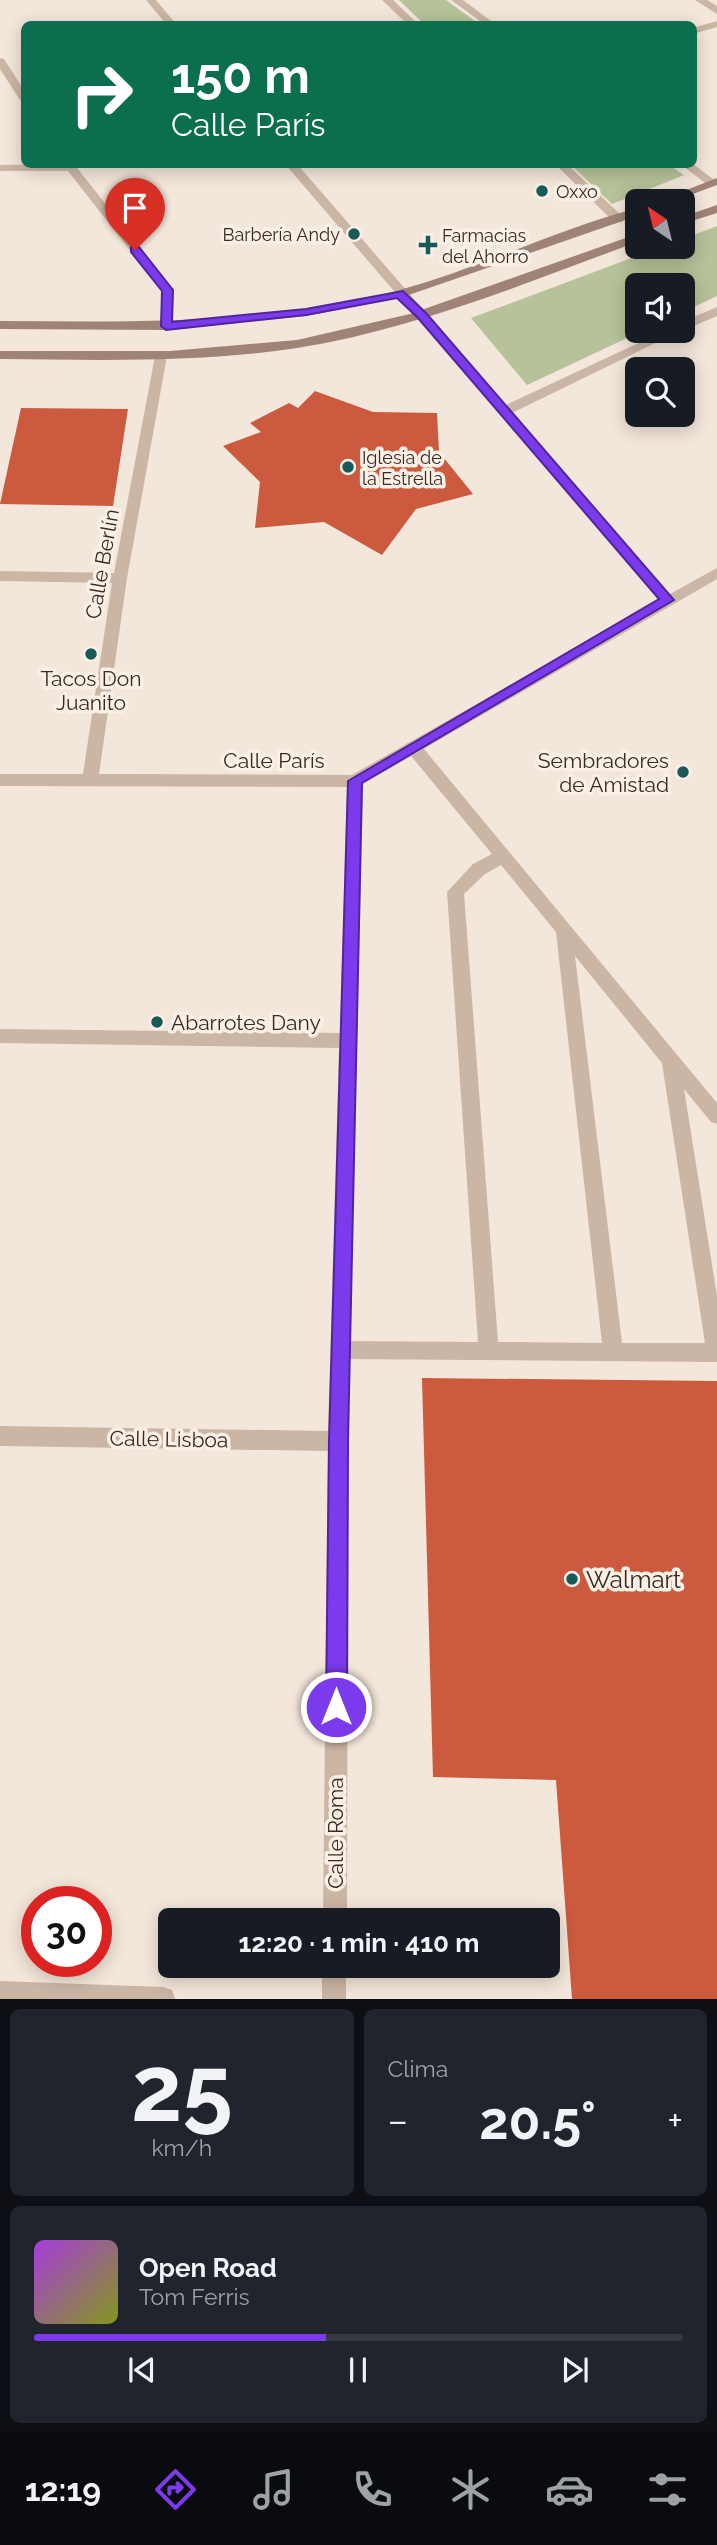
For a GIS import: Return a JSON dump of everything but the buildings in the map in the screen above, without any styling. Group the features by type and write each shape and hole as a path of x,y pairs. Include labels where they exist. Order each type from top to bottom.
{"main road":[{"path":"695,189 714,182"},
{"path":"695,217 717,209"},
{"path":"0,325 166,326 306,312 399,294 625,216"},
{"path":"0,355 161,356 337,337 422,315 625,242"}],"street":[{"path":"151,0 169,21"},
{"path":"387,0 410,21"},
{"path":"456,0 486,21"},
{"path":"700,0 717,11"},
{"path":"697,31 717,24"},
{"path":"0,61 21,93"},
{"path":"0,168 21,167"},
{"path":"71,168 168,290 166,326"},
{"path":"293,168 399,294 422,315 667,600"},
{"path":"564,168 618,219"},
{"path":"691,168 714,182"},
{"path":"695,321 717,310"},
{"path":"503,412 649,343"},
{"name":"Calle Berlín","path":"90,780 120,578 161,356"},
{"path":"355,781 717,573"},
{"path":"0,576 120,578"},
{"path":"413,747 717,1116"},
{"name":"Calle París","path":"0,780 355,781"},
{"name":"Calle Roma","path":"335,1908 338,1441 355,781"},
{"path":"489,1351 455,892 479,869 503,856"},
{"path":"564,931 613,1352"},
{"path":"0,1036 348,1041"},
{"path":"341,1350 717,1353 671,1060"},
{"name":"Calle Lisboa","path":"0,1436 338,1441"},
{"path":"334,1978 334,1999"},
{"path":"0,1993 163,1999"}],"green space":[{"path":"399,0 446,0 475,21 421,21"},
{"path":"574,168 674,168 684,175 649,189 625,189 625,199 612,204"},
{"path":"717,226 717,296 695,306 695,273 625,273 625,339 527,385 471,318 629,259 695,259 695,234"}],"place":[{"name":"Oxxo","path":"542,191"},
{"name":"Barbería Andy","path":"354,234"},
{"name":"Farmacias del Ahorro","path":"428,245"},
{"name":"Iglesia de la Estrella","path":"348,467"},
{"name":"Tacos Don Juanito","path":"91,654"},
{"name":"Sembradores de Amistad","path":"683,772"},
{"name":"Abarrotes Dany","path":"157,1022"},
{"name":"Walmart","path":"572,1579"}],"route":[{"path":"135,250 168,290 166,326 306,312 399,294 422,315 667,600 355,781 338,1441 336,1707"}]}
